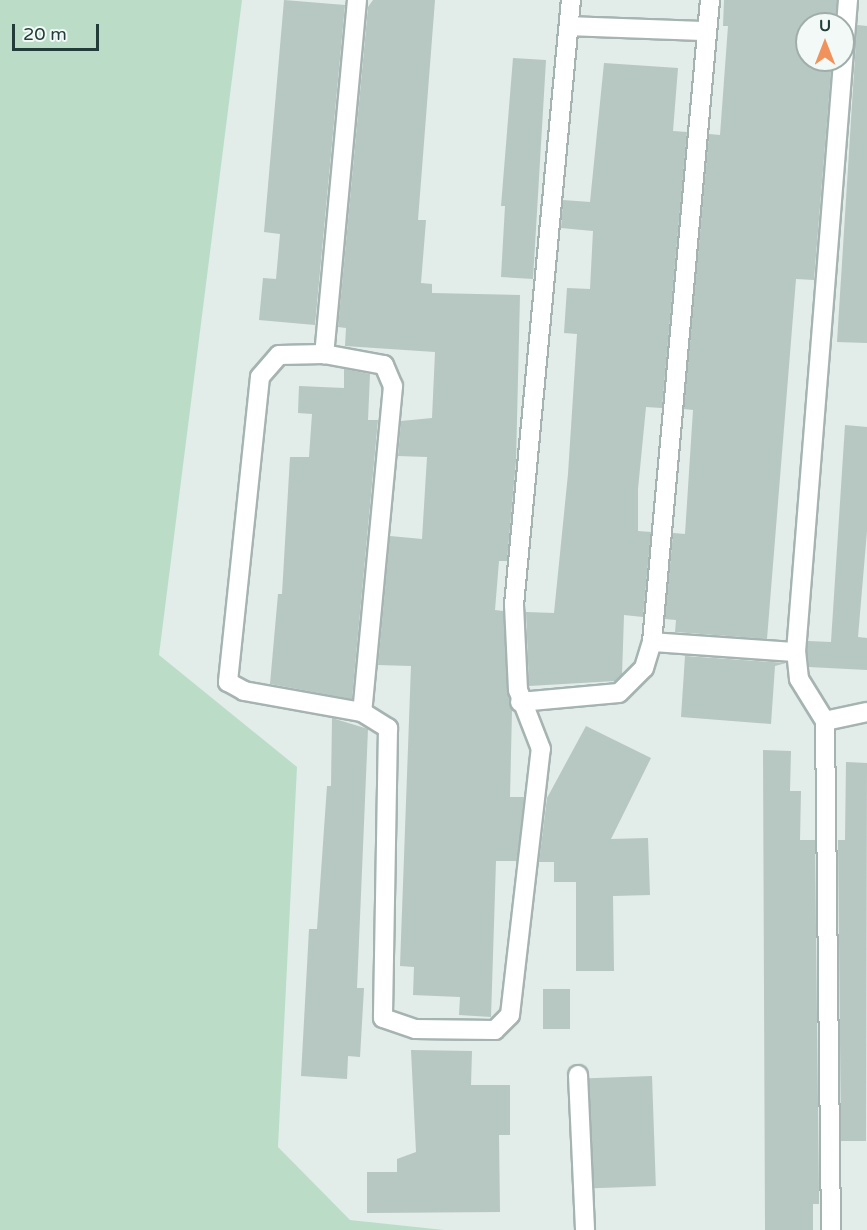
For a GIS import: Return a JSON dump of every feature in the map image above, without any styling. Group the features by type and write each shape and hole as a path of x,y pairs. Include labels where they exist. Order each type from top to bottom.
{"street":[{"path":"324,354 357,0"},
{"path":"362,712 393,386 384,365 324,354 279,355 260,377 228,682 244,691 362,712 383,723 390,735 382,1018 415,1029 495,1030 510,1015 541,749 520,702 514,605 572,0"},
{"path":"520,702 619,693 644,668 652,642 710,0"},
{"path":"831,1230 825,721 799,679 796,652 848,0"},
{"path":"569,26 707,31"},
{"path":"652,642 796,652"},
{"path":"825,721 867,712"},
{"path":"578,1075 585,1230"}],"green space":[{"path":"0,0 242,0 159,655 297,767 278,1147 350,1220 444,1230 0,1230"}],"building":[{"path":"284,0 345,5 315,325 259,320 263,278 276,279 280,234 264,232"},
{"path":"373,0 435,0 418,220 426,220 421,283 432,284 432,293 520,295 516,461 507,561 499,561 495,610 503,611 512,710 510,797 524,797 517,861 496,861 491,1017 459,1015 460,997 413,995 414,967 400,966 411,666 378,665 390,536 422,539 427,457 398,456 401,421 432,418 435,352 345,346 346,328 338,327 368,7"},
{"path":"724,0 837,0 836,12 795,12 795,72 831,72 814,280 796,279 767,639 675,632 676,620 665,619 673,533 685,534 693,410 684,409 709,134 720,135 728,26 723,26"},
{"path":"857,25 867,26 867,343 837,342"},
{"path":"513,58 546,60 533,279 501,277 505,206 501,206"},
{"path":"604,63 678,68 673,131 687,132 662,408 646,407 638,489 638,531 651,532 643,617 624,615 622,675 615,681 529,686 526,612 554,613 568,474 577,334 564,333 567,288 590,289 593,231 561,228 563,200 590,202"},
{"path":"344,369 370,374 368,420 378,420 352,699 270,684 278,594 282,594 290,457 309,457 312,414 298,413 299,386 344,388"},
{"path":"845,425 867,427 867,531 858,637 867,638 867,670 809,667 807,652 808,641 831,642"},
{"path":"685,656 786,663 775,666 771,724 681,717"},
{"path":"332,718 368,729 357,988 364,988 360,1057 348,1056 347,1079 301,1076 309,929 317,929 327,786 331,786"},
{"path":"586,726 651,758 611,839 648,838 650,895 613,896 614,971 576,971 576,882 554,882 554,862 539,862 547,798"},
{"path":"763,750 791,751 790,791 801,791 800,840 815,840 819,1204 813,1204 813,1230 765,1230"},
{"path":"846,762 867,763 866,1141 841,1141 838,840 845,840"},
{"path":"543,989 570,989 570,1029 543,1029"},
{"path":"411,1050 472,1051 471,1085 510,1085 510,1135 499,1135 500,1212 367,1213 367,1172 397,1172 397,1159 416,1152"},
{"path":"652,1076 656,1186 593,1188 589,1078"}]}
